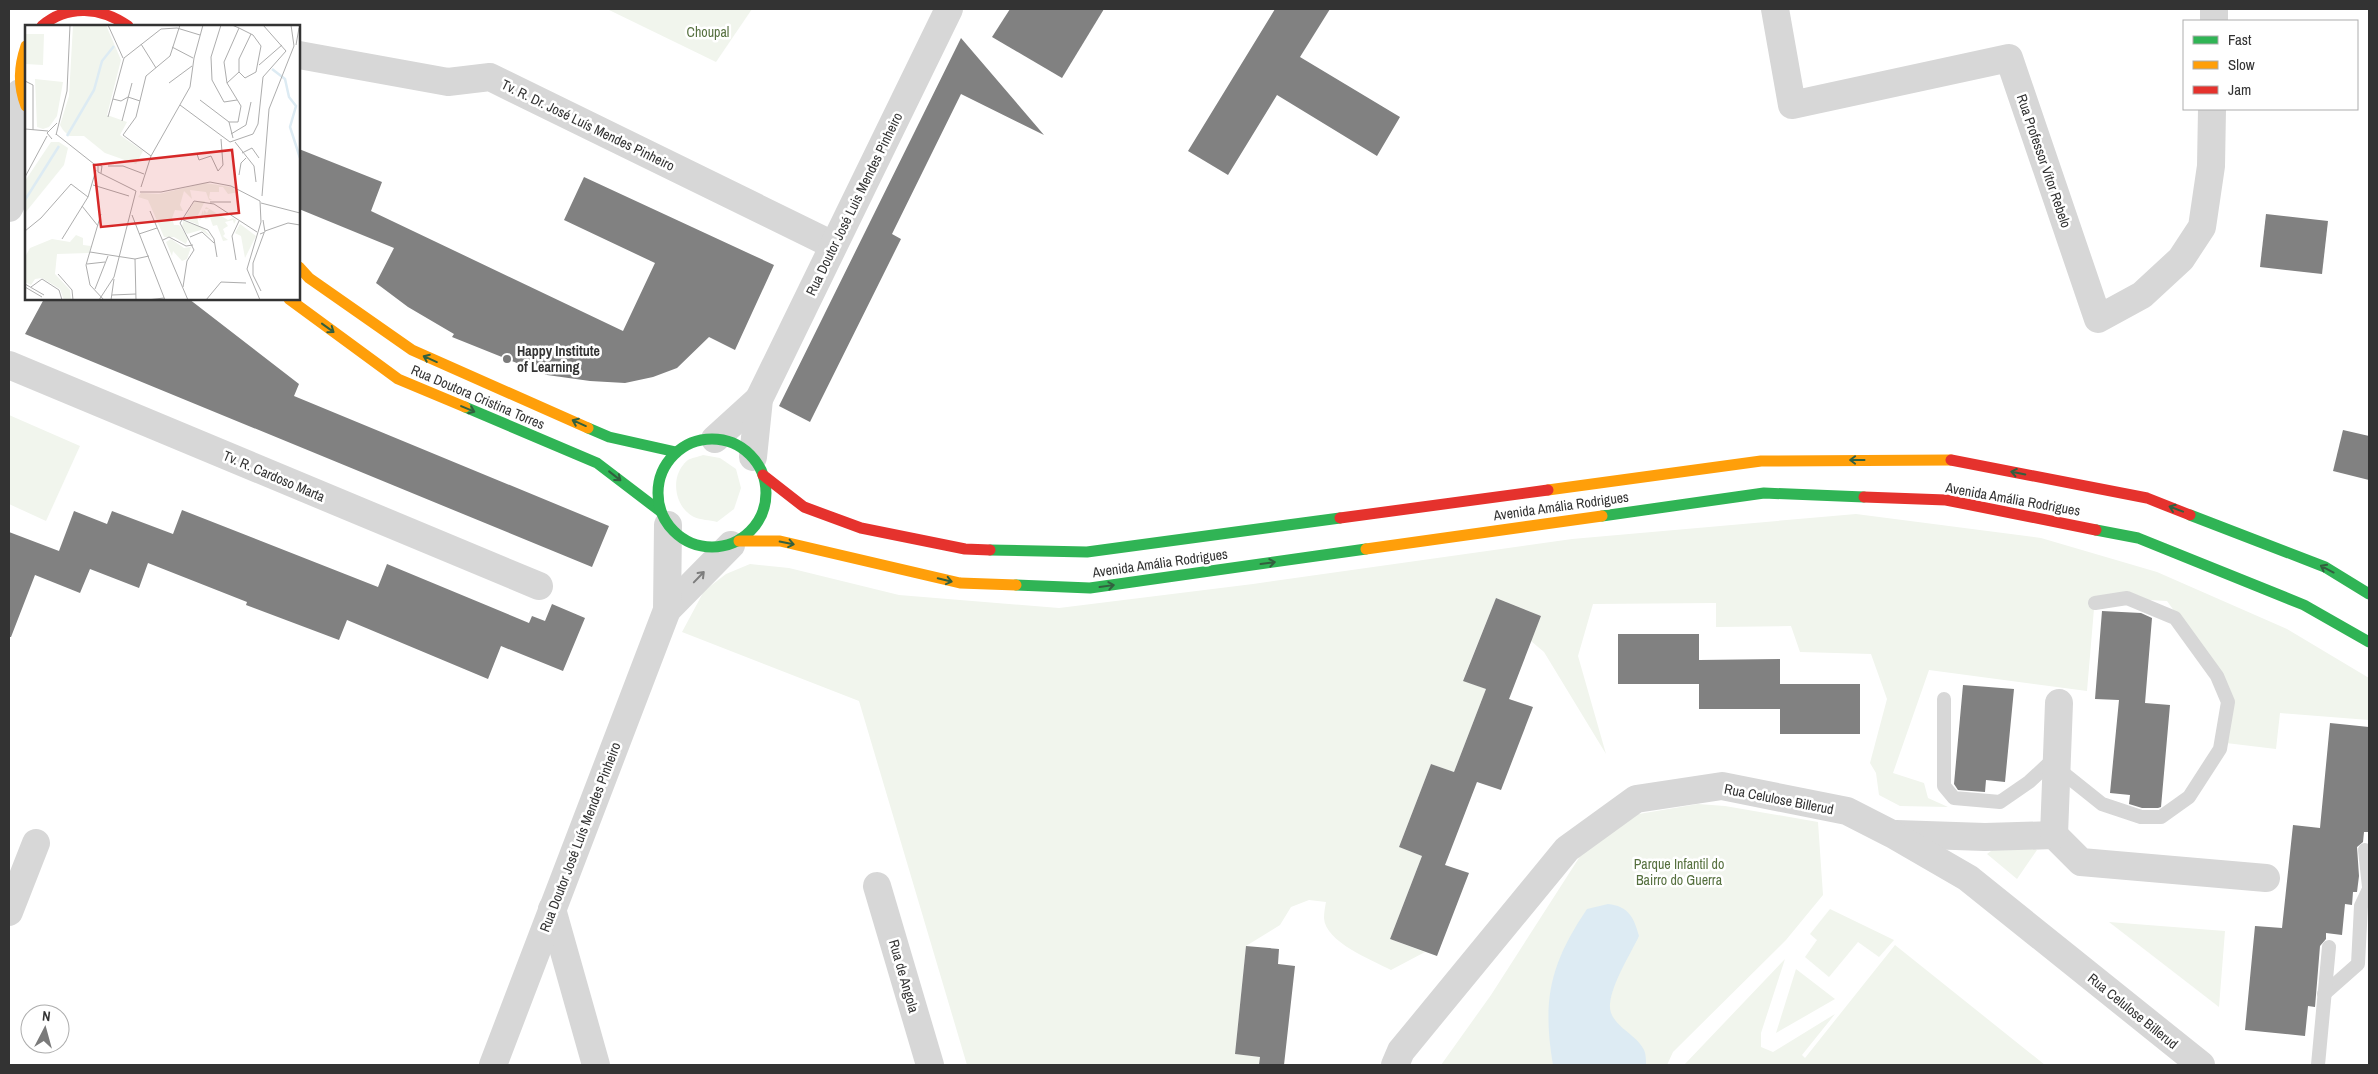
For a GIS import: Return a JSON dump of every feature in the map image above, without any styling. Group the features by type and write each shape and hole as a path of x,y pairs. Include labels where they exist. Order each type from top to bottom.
{"main road":[{"path":"44,25 66,10 95,10 124,18"},
{"path":"9,50 22,89"},
{"path":"22,89 25,57"},
{"name":"Rua Doutora Cristina Torres","path":"300,268 316,282 412,350 609,436 676,452"},
{"name":"Rua Doutora Cristina Torres","path":"290,300 398,380 597,463 664,518"},
{"path":"715,439 736,445 758,466 767,490 760,520 740,539 713,548 696,545 680,537 664,518 657,495 659,480 666,465 676,452 701,440 715,439"},
{"name":"Avenida Amália Rodrigues","path":"758,466 804,507 861,528 965,549 1087,552 1761,461 1948,459 2148,498 2325,567 2369,594"},
{"name":"Avenida Amália Rodrigues","path":"740,539 780,541 960,583 1090,588 1764,493 1946,500 2138,538 2304,605 2369,642"}],"street":[{"name":"Rua Doutor José Luis Mendes Pinheiro","path":"715,439 759,399 949,9"},
{"name":"Rua Professor Vitor Rebelo","path":"1776,9 1792,105 2009,58 2098,319 2142,295 2181,259 2202,227 2211,166 2212,110"},
{"name":"Tv. R. Dr. José Luís Mendes Pinheiro","path":"300,55 448,82 490,77 833,245"},
{"path":"16,198 22,89"},
{"name":"Tv. R. Cardoso Marta","path":"9,365 539,586"},
{"name":"Rua Doutor José Luis Mendes Pinheiro","path":"758,466 759,399"},
{"name":"Rua Doutor José Luís Mendes Pinheiro","path":"493,1065 668,610 664,518"},
{"name":"Rua Doutor José Luís Mendes Pinheiro","path":"668,610 740,539"},
{"path":"2054,835 2059,703"},
{"name":"Rua Celulose Billerud","path":"1395,1065 1401,1051 1567,849 1636,799 1722,786 1847,812 1892,834 1968,878 2201,1065"},
{"path":"1892,834 1985,837 2054,835 2081,862 2266,878"},
{"path":"9,912 36,843"},
{"name":"Rua de Angola","path":"877,886 930,1065"},
{"path":"552,909 596,1065"}],"lane":[{"path":"1944,699 1944,786 1954,798 2000,802 2057,762 2102,804 2141,817 2161,817 2189,797 2220,749 2228,702 2217,676 2175,618 2127,598 2095,603"},
{"path":"2324,994 2358,964 2361,906 2369,888 2365,850"},
{"path":"2318,1065 2329,947"}],"green space":[{"name":"Choupal","path":"607,9 752,9 716,62"},
{"path":"9,415 80,446 46,521 9,504"},
{"path":"703,455 720,458 736,469 741,488 734,509 717,522 696,518 687,512 678,499 676,490 678,474 682,466 689,459"},
{"path":"1856,514 2041,538 2157,572 2287,629 2369,678 2369,720 2280,713 2276,749 2226,743 2221,676 2167,601 2095,597 2087,691 1929,670 1893,773 1924,783 1928,798 1948,807 1900,806 1879,795 1876,773 1870,763 1887,699 1871,654 1800,652 1791,626 1716,627 1716,603 1593,604 1578,656 1606,754 1544,652 1531,641 1541,616 1496,598 1463,680 1486,689 1454,772 1431,764 1399,847 1422,856 1390,939 1425,952 1391,970 1351,949 1332,935 1326,927 1324,918 1326,902 1309,900 1291,907 1280,925 1246,946 1235,1054 1260,1057 1259,1065 967,1065 859,701 682,632 704,591 726,574 750,564 789,568 899,595 1059,608 1253,584 1572,539"},
{"name":"Parque Infantil do Bairro do Guerra","path":"1698,804 1725,806 1818,822 1823,895 1786,940 1673,1052 1667,1065 1441,1065 1491,995 1586,847 1633,815"},
{"path":"2032,847 2037,850 2017,879 1987,854 1995,848"},
{"path":"1830,909 1894,940 1879,957 1858,942 1829,977 1805,957 1817,940 1810,934"},
{"path":"2109,922 2225,931 2219,1007"},
{"path":"1895,945 2045,1065 1684,1065 1785,959 1761,1033 1761,1047 1773,1052 1835,1014 1802,1055 1805,1058"},
{"path":"1796,969 1835,999 1776,1033"}],"shaded area":[{"path":"1608,904 1621,907 1629,914 1635,923 1639,936 1614,987 1610,1004 1613,1018 1644,1050 1646,1065 1553,1065 1548,1021 1552,983 1557,965 1574,929 1587,909"}],"building":[{"path":"1010,9 1104,9 1062,78 992,37"},
{"path":"1275,9 1330,9 1300,57 1400,117 1377,156 1277,95 1228,175 1188,151"},
{"path":"961,38 1044,135 961,94 892,234 901,239 810,422 779,406"},
{"path":"300,149 382,182 371,211 623,331 655,263 564,220 584,177 774,265 735,350 709,337 677,368 653,377 625,383 590,381 547,375 452,337 454,334 408,307 376,283 394,248 300,209"},
{"path":"2266,214 2328,221 2322,274 2260,267"},
{"path":"43,300 190,300 299,384 294,396 609,526 592,567 25,334"},
{"path":"2343,430 2369,436 2369,480 2333,471"},
{"path":"182,510 378,587 387,564 529,623 532,616 545,621 552,604 585,618 563,671 501,646 488,679 347,620 339,640 246,605 247,602 148,563 139,588 90,569 80,593 35,575 11,637 9,637 9,532 59,551 74,511 107,524 112,511 173,534"},
{"path":"1496,598 1541,616 1509,699 1533,707 1501,790 1477,782 1445,865 1469,873 1437,956 1390,939 1422,856 1399,847 1431,764 1454,772 1486,689 1463,681"},
{"path":"2102,611 2141,613 2152,618 2145,703 2170,705 2161,807 2158,808 2142,808 2129,804 2130,795 2110,793 2119,700 2095,699"},
{"path":"1618,634 1699,634 1699,660 1780,659 1780,684 1860,684 1860,734 1780,734 1780,709 1699,709 1699,684 1618,684"},
{"path":"1963,685 2014,689 2005,782 1986,780 1985,792 1958,790 1954,784"},
{"path":"2330,723 2369,727 2369,832 2364,832 2363,842 2357,847 2359,876 2357,892 2353,892 2352,905 2345,904 2342,935 2326,933 2326,939 2320,946 2315,1007 2308,1006 2305,1036 2245,1030 2255,926 2282,928 2293,825 2320,828"},
{"path":"1246,946 1279,949 1278,964 1295,966 1284,1065 1259,1065 1260,1057 1235,1054"}],"traffic: fast":[{"path":"465,407 597,463 660,511"},
{"path":"588,428 609,437 676,452"},
{"path":"712,439 733,443 750,455 762,472 766,493 762,514 750,531 733,543 712,547 691,543 674,531 662,514 658,493 662,472 674,455 691,443 712,439"},
{"path":"1602,516 1764,493 1864,497"},
{"path":"2190,515 2325,567 2369,594"},
{"path":"990,550 1087,552 1340,518"},
{"path":"2096,530 2138,538 2304,605 2369,642"},
{"path":"1016,585 1090,588 1366,549"}],"traffic: slow":[{"path":"25,50 20,76 25,102"},
{"path":"300,268 309,278 412,350 588,428"},
{"path":"290,300 398,379 465,407"},
{"path":"1548,490 1761,461 1951,460"},
{"path":"1366,549 1602,516"},
{"path":"739,541 780,541 960,583 1016,585"}],"traffic: jam":[{"path":"43,25 52,19 74,11 96,12 107,15 126,25"},
{"path":"1951,460 2147,498 2190,515"},
{"path":"763,475 804,507 861,528 965,549 990,550"},
{"path":"1340,518 1548,490"},
{"path":"1864,497 1946,500 2096,530"}],"place":[{"name":"Happy Institute of Learning","path":"507,359"}]}
